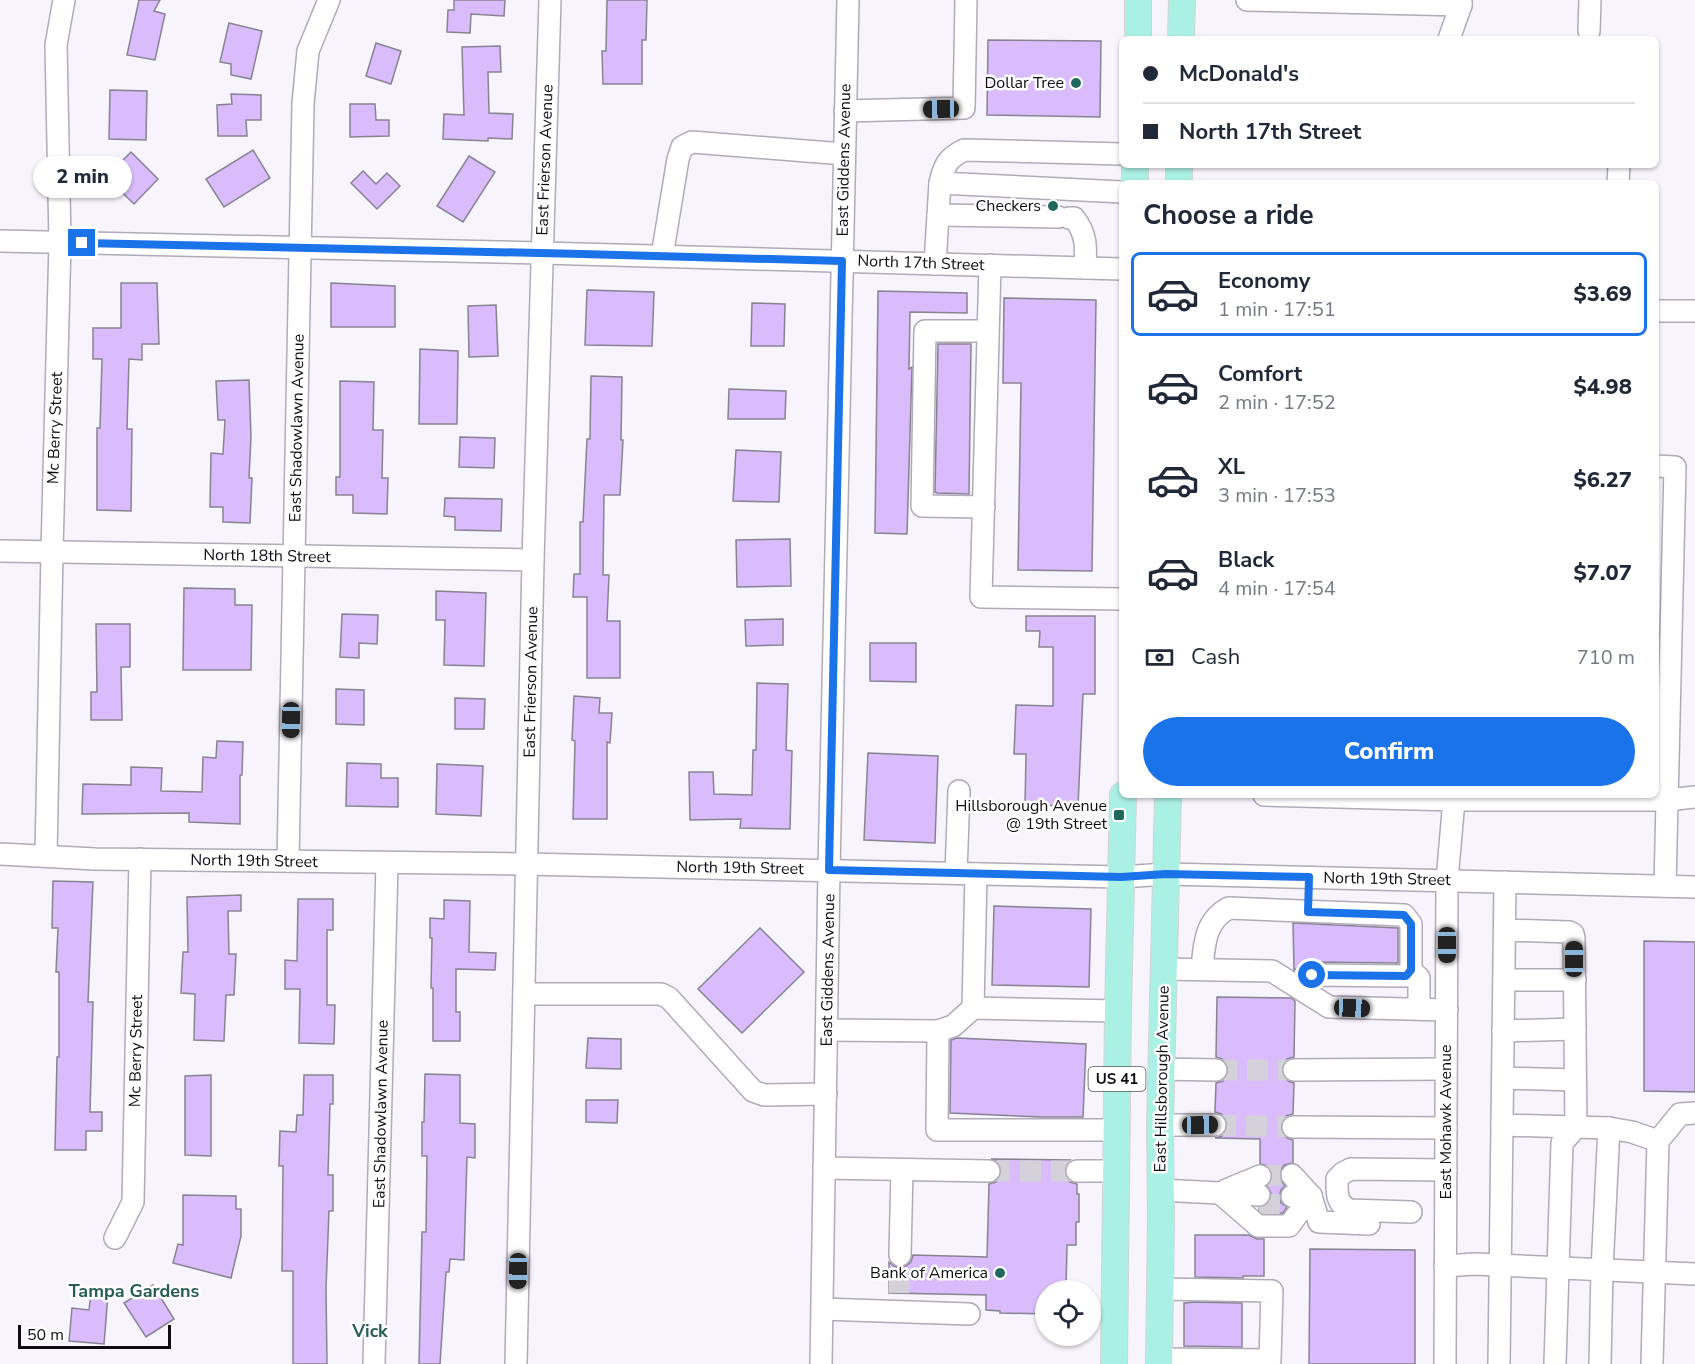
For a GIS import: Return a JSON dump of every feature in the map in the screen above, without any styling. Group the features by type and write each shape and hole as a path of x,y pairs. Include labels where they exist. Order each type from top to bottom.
{"main road":[{"path":"1138,0 1138,36"},
{"path":"1181,36 1182,0"},
{"name":"US 41","path":"1114,1364 1123,798"},
{"name":"East Hillsborough Avenue","path":"1159,1362 1160,1125 1168,798"}],"street":[{"name":"Mc Berry Street","path":"46,856 60,243 56,45 64,0"},
{"name":"East Shadowlawn Avenue","path":"288,861 303,104 308,51 329,0"},
{"name":"East Frierson Avenue","path":"516,1364 533,560 550,0"},
{"name":"East Giddens Avenue","path":"821,1364 848,0"},
{"path":"845,111 964,108 966,0"},
{"path":"1246,0 1461,2 1450,36"},
{"path":"1589,31 1590,0"},
{"path":"662,256 682,147 692,142 844,154"},
{"path":"935,264 940,183 951,156 964,150 1119,154"},
{"path":"940,183 1119,192"},
{"path":"938,215 1074,218 1081,227 1086,245 1085,268"},
{"name":"North 17th Street","path":"0,241 1119,269"},
{"path":"990,265 981,597 1119,599"},
{"path":"1659,311 1695,311"},
{"path":"984,507 922,507 925,331 988,332"},
{"path":"1659,466 1675,467 1665,886"},
{"name":"North 18th Street","path":"0,551 533,560"},
{"path":"959,790 973,1008"},
{"path":"1378,798 1667,800 1695,798"},
{"name":"East Mohawk Avenue","path":"1445,1364 1447,880 1454,800"},
{"name":"North 19th Street","path":"0,854 140,859 526,864 1121,877 1166,874 1695,887"},
{"name":"Mc Berry Street","path":"115,1238 133,1202 140,859"},
{"name":"East Shadowlawn Avenue","path":"374,1364 387,863"},
{"path":"1308,912 1309,877"},
{"path":"1499,1364 1505,882"},
{"path":"1202,969 1204,943 1211,926 1220,913 1229,908 1404,915 1411,924 1411,970 1406,976 1312,975 1295,985"},
{"path":"1505,930 1569,932 1574,938 1576,1127 1562,1143 1555,1364"},
{"path":"1164,969 1272,971 1329,1007 1447,1010"},
{"path":"1411,970 1419,978 1419,1009"},
{"path":"1504,980 1575,980"},
{"path":"524,994 661,994 669,998 753,1091 764,1095 826,1094"},
{"path":"827,1030 938,1031 953,1026 973,1008 1118,1011"},
{"path":"1503,1031 1575,1029"},
{"path":"938,1031 937,1130 1117,1130"},
{"path":"1294,1070 1446,1069"},
{"path":"1161,1070 1216,1070"},
{"path":"1503,1077 1575,1080"},
{"path":"1652,1364 1658,1141 1680,1114 1695,1113"},
{"path":"1160,1125 1215,1125"},
{"path":"1502,1125 1609,1128 1632,1132 1658,1141"},
{"path":"1293,1127 1446,1128"},
{"path":"1600,1364 1609,1128"},
{"path":"824,1168 989,1171"},
{"path":"1446,1170 1351,1169 1337,1179 1337,1198 1342,1206 1349,1210 1446,1213"},
{"path":"900,1255 902,1170"},
{"path":"1077,1171 1117,1172"},
{"path":"1160,1190 1259,1195"},
{"path":"1220,1193 1258,1226 1289,1226 1295,1195 1319,1222 1397,1225 1411,1212"},
{"path":"1445,1266 1474,1264 1695,1274"},
{"path":"1159,1362 1270,1360 1272,1291 1160,1289"},
{"path":"822,1309 898,1302 969,1314"}],"building":[{"path":"139,0 160,0 154,11 165,14 155,60 127,55"},
{"path":"454,0 505,0 504,16 471,14 470,33 447,32 448,10 454,10"},
{"path":"607,0 647,0 646,40 642,40 642,84 603,84 602,51 606,51"},
{"path":"229,23 262,31 251,79 231,75 231,64 220,62"},
{"path":"988,40 1101,41 1100,117 987,115"},
{"path":"376,43 401,51 391,84 366,76"},
{"path":"500,46 501,72 488,72 489,113 513,114 512,139 488,138 488,141 443,139 444,114 464,115 462,47"},
{"path":"110,90 147,91 146,140 109,139"},
{"path":"231,94 261,95 261,120 246,120 247,136 218,136 217,105 232,104"},
{"path":"350,104 375,104 376,120 389,120 389,136 350,137"},
{"path":"253,150 270,178 224,207 206,179"},
{"path":"131,152 158,179 134,204 106,177"},
{"path":"469,156 495,172 463,222 437,206"},
{"path":"363,171 376,184 387,173 400,186 377,209 351,183"},
{"path":"121,283 157,283 159,344 142,344 142,360 129,359 127,429 132,429 131,511 97,510 97,428 100,428 102,359 93,359 93,328 121,328"},
{"path":"331,283 395,286 395,327 331,327"},
{"path":"587,290 654,292 652,346 585,345"},
{"path":"878,291 967,293 967,313 910,312 909,369 912,367 907,534 875,533"},
{"path":"1004,298 1096,300 1092,571 1018,570 1021,383 1003,383"},
{"path":"752,303 785,304 784,346 751,346"},
{"path":"496,305 498,356 469,357 468,306"},
{"path":"938,344 971,344 969,494 935,492"},
{"path":"420,349 458,351 457,424 419,424"},
{"path":"591,376 622,377 621,440 623,440 620,495 604,495 603,575 609,575 607,621 620,621 620,678 587,678 587,597 573,597 574,574 580,574 580,522 583,522 587,439 590,439"},
{"path":"249,380 251,437 249,478 252,478 250,523 223,522 223,507 210,507 211,453 223,454 225,420 218,420 216,381"},
{"path":"340,381 374,382 373,430 383,430 382,478 388,478 387,514 353,513 353,495 336,495 336,477 340,477"},
{"path":"729,389 786,391 785,419 728,419"},
{"path":"460,437 495,438 494,468 459,467"},
{"path":"736,450 781,452 779,502 733,501"},
{"path":"445,498 502,499 501,531 455,530 455,517 444,516"},
{"path":"790,539 791,586 737,587 736,540"},
{"path":"184,588 235,589 235,605 252,605 251,670 183,670"},
{"path":"436,591 486,593 484,666 444,665 445,620 436,620"},
{"path":"342,614 378,615 377,644 359,643 359,658 340,657"},
{"path":"1026,616 1095,616 1095,694 1083,694 1078,806 1025,805 1026,754 1014,754 1016,705 1053,706 1053,647 1039,647 1040,631 1026,631"},
{"path":"783,619 783,645 746,646 745,620"},
{"path":"96,624 130,624 130,667 121,667 122,720 91,720 91,692 97,692"},
{"path":"870,643 916,643 916,682 870,681"},
{"path":"757,683 788,684 786,750 792,751 790,829 740,828 741,819 690,820 689,772 713,772 714,794 752,795 753,750 756,750"},
{"path":"336,689 364,690 364,725 336,724"},
{"path":"574,696 600,698 599,713 612,713 610,743 607,742 607,819 573,819"},
{"path":"455,698 485,699 484,729 455,729"},
{"path":"217,741 243,742 240,824 189,822 189,813 82,814 83,784 131,785 131,767 162,768 161,791 202,792 203,757 216,758"},
{"path":"868,753 938,756 935,843 864,840"},
{"path":"347,763 381,764 381,778 398,778 398,807 346,806"},
{"path":"437,764 483,766 481,816 436,814"},
{"path":"53,881 93,882 88,1002 93,1002 90,1112 102,1112 102,1131 86,1131 86,1150 55,1150 57,1057 59,1057 59,972 56,972 58,928 52,928"},
{"path":"241,895 241,911 228,911 229,954 236,954 234,995 226,995 224,1041 194,1040 195,994 181,993 183,952 188,952 187,897"},
{"path":"298,899 333,899 333,930 327,930 327,1005 335,1005 334,1044 299,1043 300,989 285,989 285,960 297,961"},
{"path":"444,900 470,901 469,952 496,953 495,970 456,969 456,1012 460,1012 460,1041 433,1041 430,918 444,919"},
{"path":"994,906 1091,909 1089,987 992,985"},
{"path":"1293,923 1398,928 1398,963 1312,962 1294,970"},
{"path":"760,928 804,972 742,1033 698,989"},
{"path":"1644,941 1695,942 1695,1092 1644,1091"},
{"path":"1217,997 1291,998 1295,1001 1294,1057 1283,1063 1281,1070 1283,1077 1294,1083 1293,1114 1286,1116 1280,1126 1282,1134 1293,1140 1293,1163 1284,1165 1280,1172 1280,1178 1285,1186 1279,1197 1281,1203 1287,1207 1283,1213 1263,1213 1259,1210 1270,1201 1272,1195 1267,1186 1273,1177 1268,1166 1260,1164 1260,1139 1215,1138 1222,1136 1228,1126 1226,1118 1215,1112 1216,1083 1223,1081 1229,1071 1227,1063 1216,1057"},
{"path":"588,1038 621,1039 621,1069 586,1068"},
{"path":"957,1038 1086,1044 1083,1117 950,1113 951,1040"},
{"path":"425,1074 460,1075 460,1123 475,1124 475,1158 467,1157 464,1260 450,1259 449,1272 446,1272 440,1364 419,1364 422,1232 426,1232 427,1156 422,1156"},
{"path":"211,1075 211,1156 185,1155 185,1076"},
{"path":"304,1075 333,1075 328,1175 333,1175 333,1211 329,1211 326,1288 327,1364 293,1364 293,1271 282,1271 283,1166 279,1166 280,1131 296,1132 297,1115 303,1115"},
{"path":"586,1100 618,1100 617,1123 586,1122"},
{"path":"991,1159 1070,1160 1064,1172 1070,1182 1077,1184 1079,1222 1076,1222 1076,1245 1067,1245 1066,1280 1035,1280 1035,1314 1000,1313 1000,1311 986,1310 986,1295 889,1293 889,1262 900,1268 911,1262 913,1255 987,1257 989,1184 996,1182 1002,1172 996,1160"},
{"path":"183,1195 236,1196 236,1209 241,1209 241,1236 231,1278 173,1263 178,1244 183,1245"},
{"path":"1195,1235 1249,1235 1257,1239 1264,1239 1264,1276 1195,1277"},
{"path":"1310,1249 1415,1250 1415,1364 1309,1364"},
{"path":"153,1285 174,1319 146,1337 124,1303"},
{"path":"91,1293 108,1295 104,1344 69,1341 72,1308 89,1310"},
{"path":"1184,1303 1242,1303 1242,1347 1184,1346"}],"tunnel":[{"path":"1216,1070 1294,1070"},
{"path":"1215,1125 1293,1127"},
{"path":"989,1171 1077,1171"},
{"path":"1260,1176 1292,1175"},
{"path":"1259,1204 1292,1205"},
{"path":"899,1293 900,1255"}],"place":[{"name":"Dollar Tree","path":"1076,83"},
{"name":"Checkers","path":"1053,206"},
{"name":"Hillsborough Avenue @ 19th Street","path":"1119,815"},
{"name":"Bank of America","path":"1000,1273"}],"district":[{"name":"Tampa Gardens","path":"134,1291"},
{"name":"Vick","path":"370,1331"}],"route":[{"path":"82,243 842,261 829,870 1121,877 1166,874 1309,877 1308,912 1404,915 1411,924 1411,970 1406,976 1312,975"}]}
